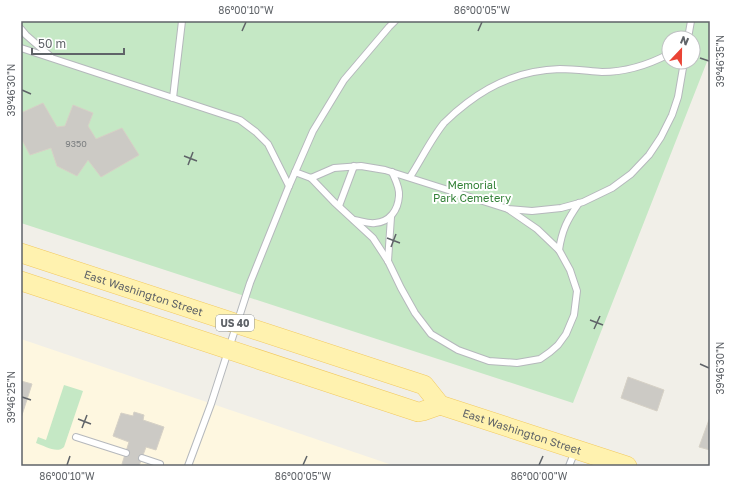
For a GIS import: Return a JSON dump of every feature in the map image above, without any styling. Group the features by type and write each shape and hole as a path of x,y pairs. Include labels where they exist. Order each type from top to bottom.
{"main road":[{"name":"East Washington Street","path":"21,253 424,385 440,405 572,458 627,466"},
{"name":"US 40","path":"21,281 418,412 440,405"}],"lane":[{"path":"173,98 182,21"},
{"path":"188,466 211,404 250,283 313,131 344,80 395,21"},
{"path":"21,29 53,58"},
{"path":"21,48 240,120 256,132 268,144 289,186"},
{"path":"410,178 444,123 479,94 501,82 519,75 539,70 559,69 602,72 619,71 639,67 661,58"},
{"path":"311,178 334,168 361,166 385,170 508,208 532,210 561,208 583,202 612,188 631,174 649,155 661,137 672,115 678,97 683,70"},
{"path":"339,206 354,166"},
{"path":"295,172 311,178 373,238 388,261 415,313 431,334 458,350 489,361 517,363 540,359 558,345 566,334 574,315 577,291 570,270 559,250 537,228 508,208"},
{"path":"354,220 374,223 384,222 391,217 397,208 400,195 392,172"},
{"path":"559,250 564,227 569,216 579,203"},
{"path":"388,261 391,217"},
{"path":"76,437 126,453"},
{"path":"142,458 160,464"}],"shaded area":[{"path":"21,339 395,466 21,466"}],"green space":[{"name":"Memorial Park Cemetery","path":"21,21 710,21 710,54 573,403 21,223"},
{"path":"64,385 83,391 64,447 54,450 36,443 38,437 46,440"}],"building":[{"path":"43,103 57,127 65,126 73,105 93,113 88,126 96,139 122,128 139,155 101,177 88,160 77,176 57,166 51,148 30,155 21,138 21,113"},
{"path":"628,377 664,390 657,411 621,398"},
{"path":"21,381 32,384 21,418"},
{"path":"134,412 144,415 143,420 164,427 156,450 146,447 139,466 128,466 122,464 129,442 113,436 121,413 133,416"},
{"path":"710,417 710,450 699,447"}]}
